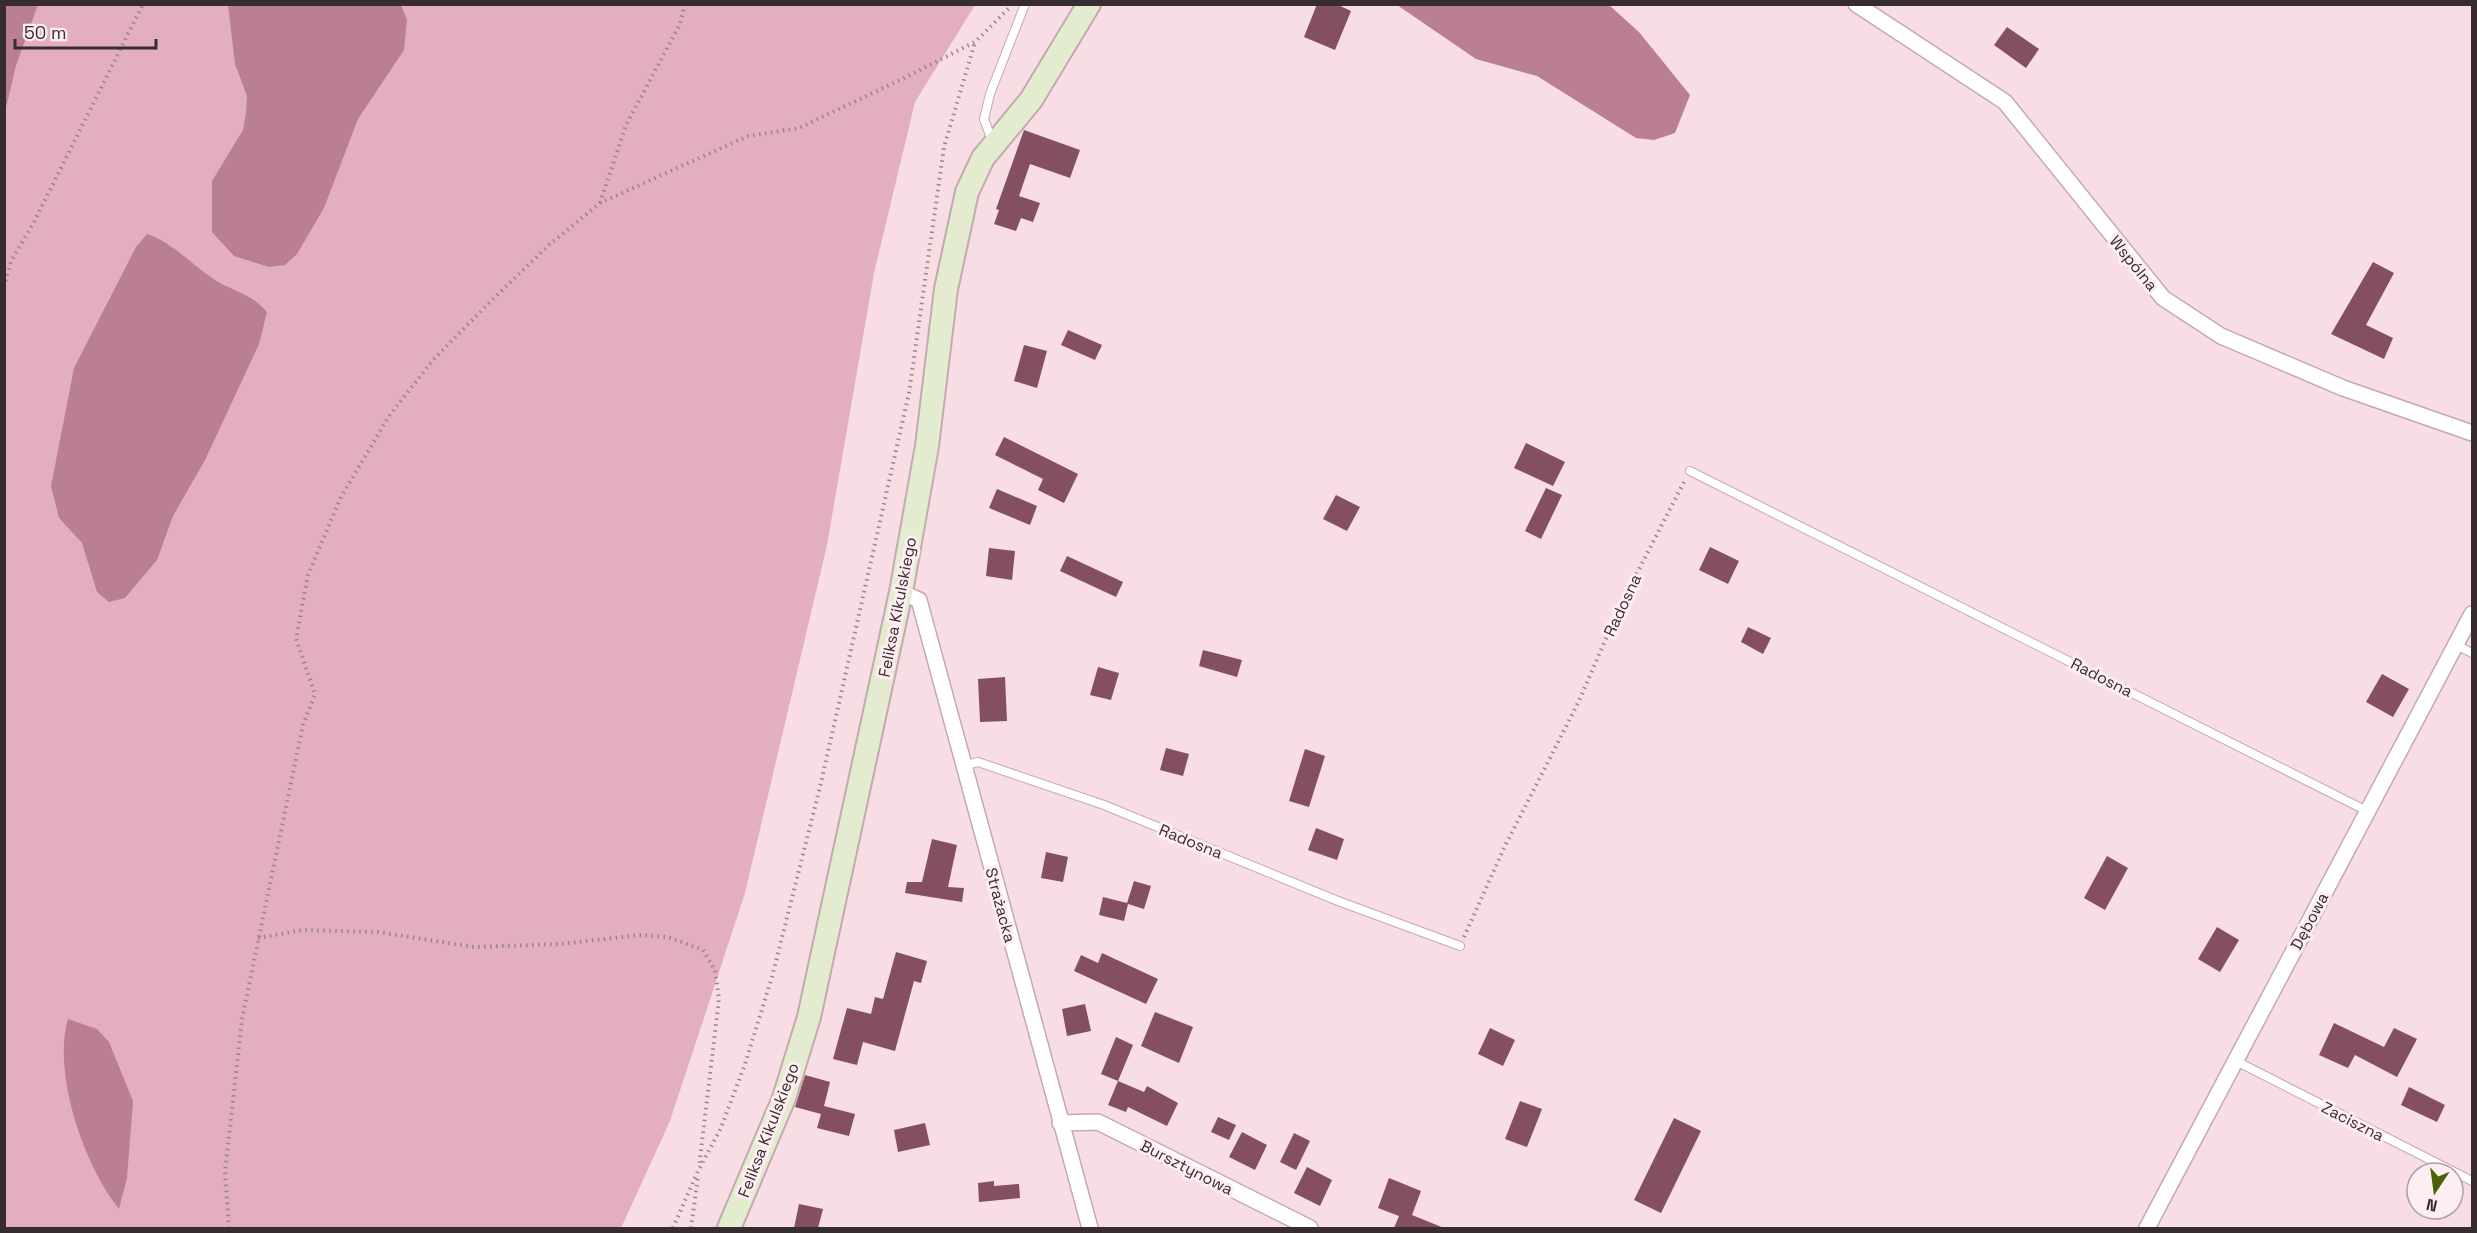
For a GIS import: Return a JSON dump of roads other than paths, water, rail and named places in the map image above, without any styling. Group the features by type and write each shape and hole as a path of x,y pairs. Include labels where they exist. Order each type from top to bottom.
{"main road":[{"name":"Feliksa Kikulskiego","path":"729,1228 784,1098 809,1017 901,592 927,446 954,242 967,192 982,158 1031,100 1089,4"}],"street":[{"name":"Wspólna","path":"1856,4 2005,102 2163,298 2221,336 2343,388 2472,433"},
{"name":"Strażacka","path":"901,592 919,600 962,766 1090,1228"},
{"name":"Dębowa","path":"2147,1228 2472,614"},
{"name":"Bursztynowa","path":"1060,1123 1098,1122 1310,1228"}],"lane":[{"path":"993,144 984,119 990,94 1025,4"},
{"name":"Radosna","path":"1690,471 2367,811"},
{"path":"2456,645 2472,653"},
{"name":"Radosna","path":"962,766 978,762 1104,805 1338,902 1460,946"},
{"name":"Zaciszna","path":"2234,1060 2472,1181"}]}
